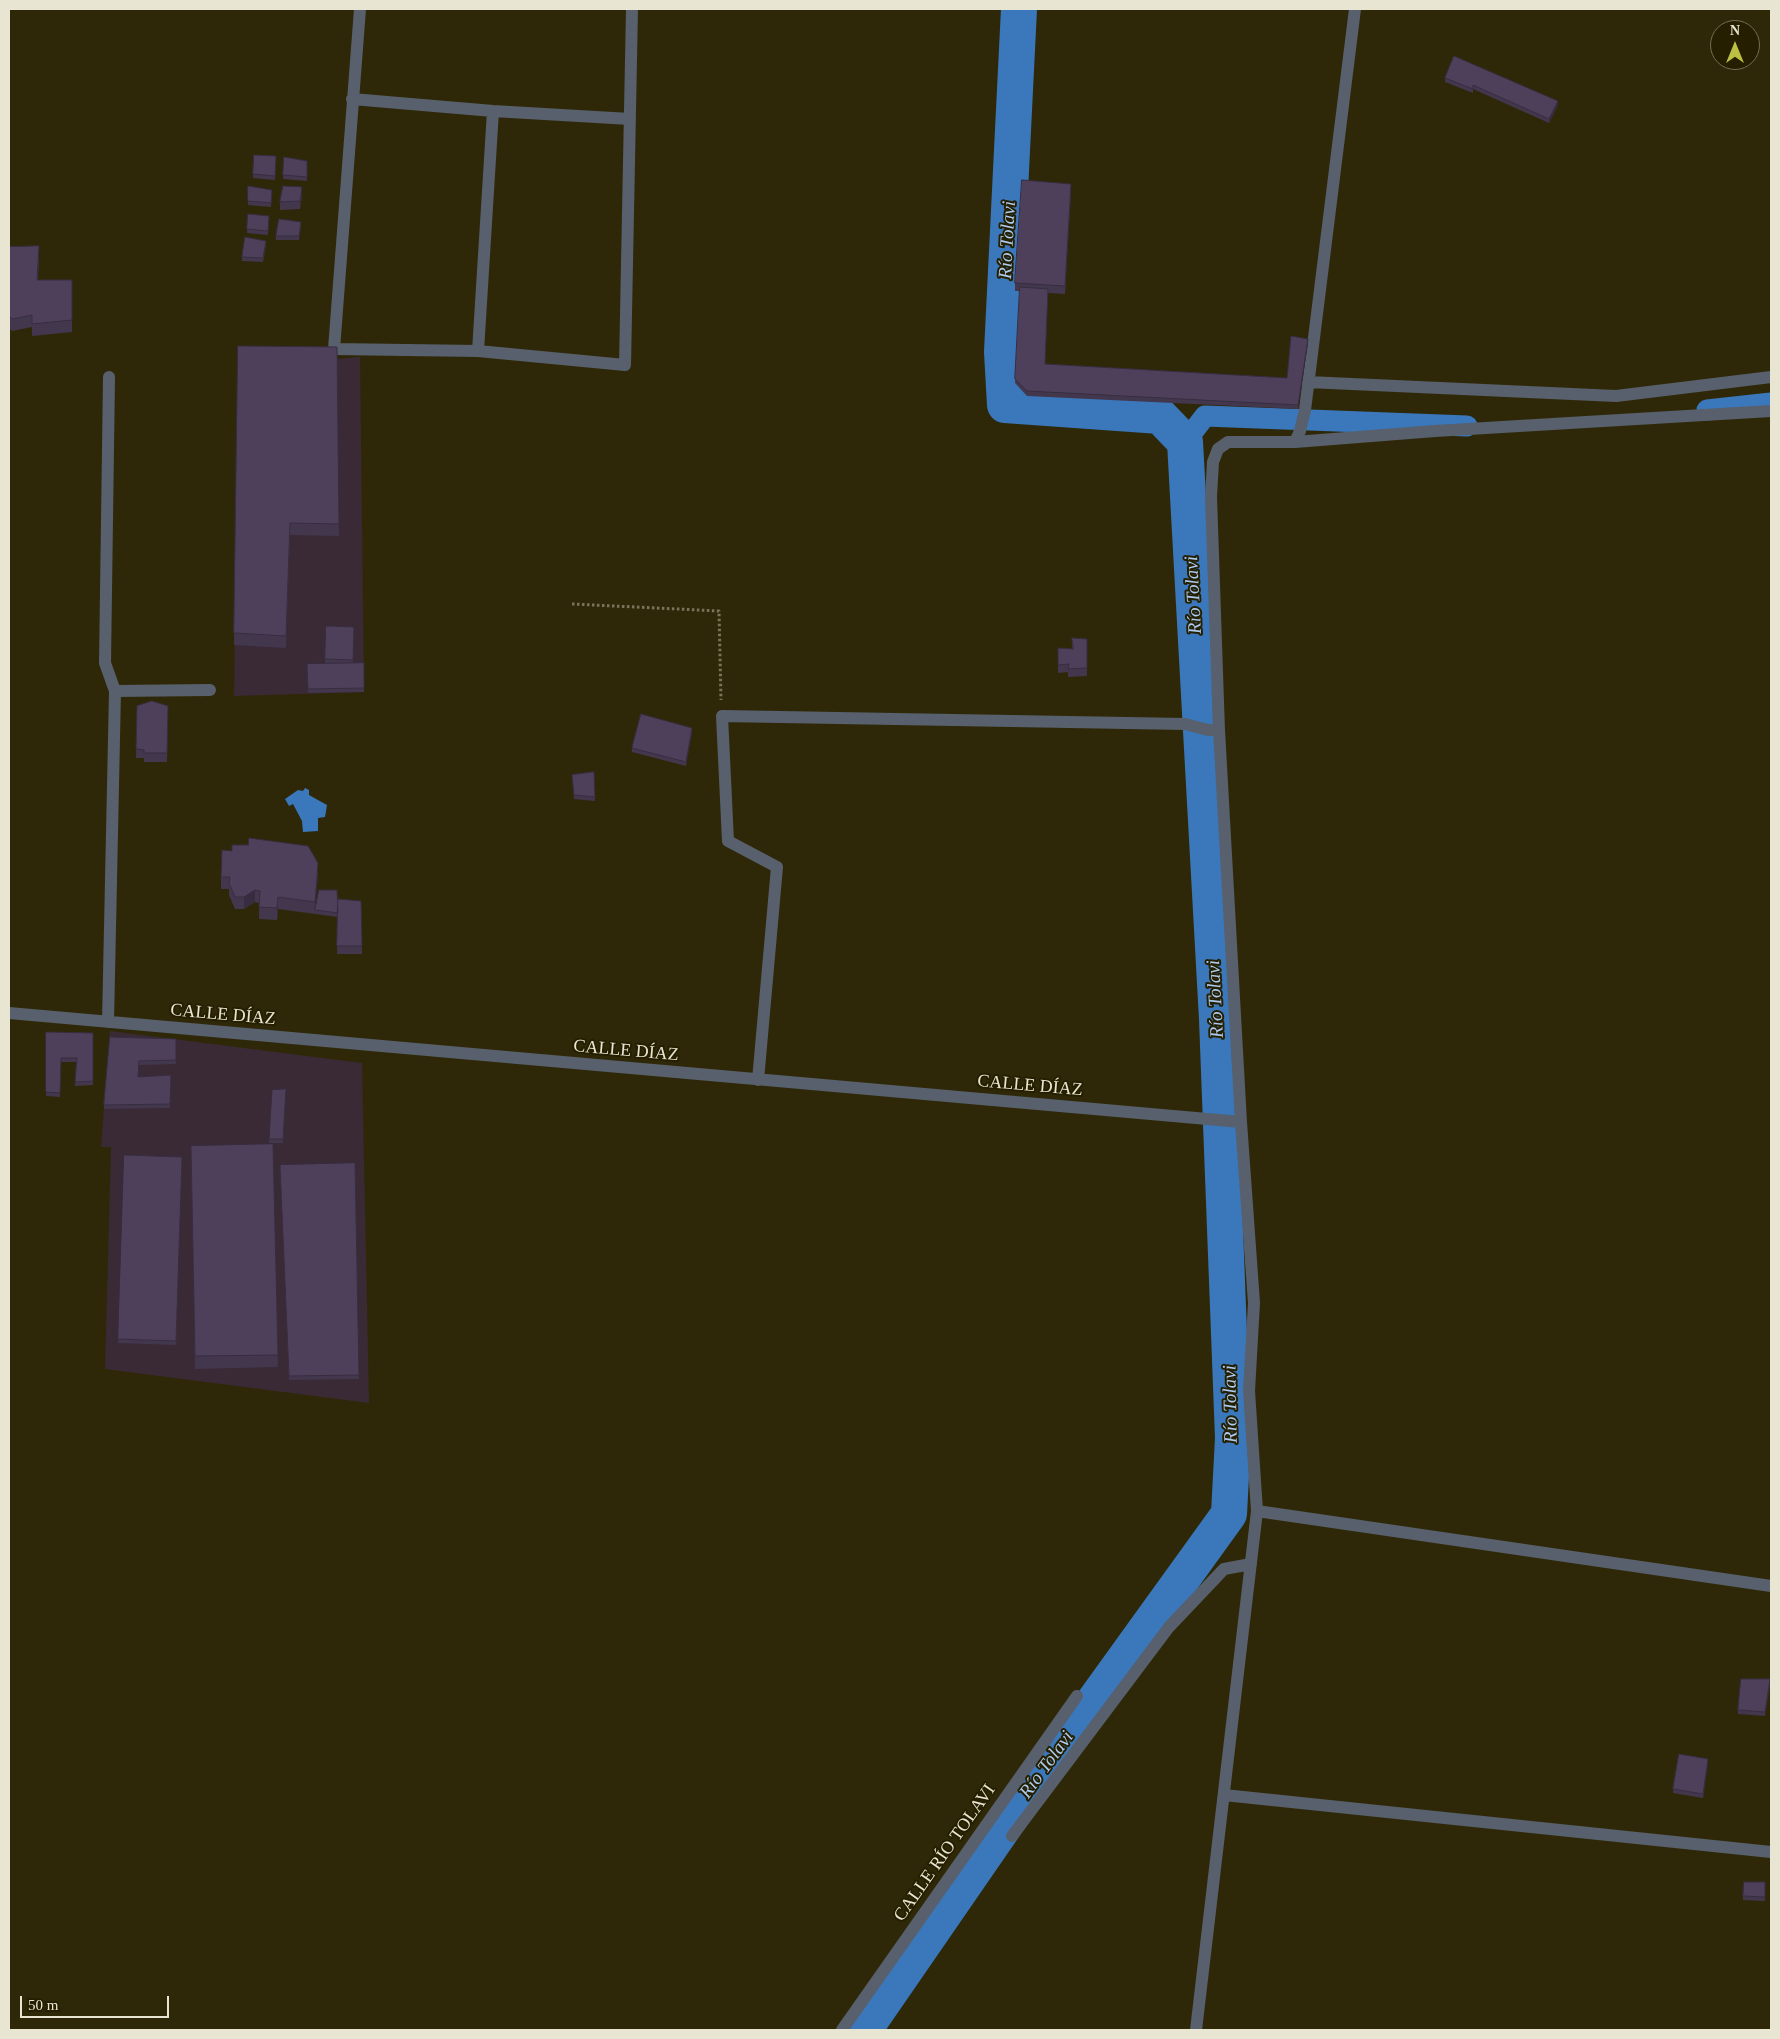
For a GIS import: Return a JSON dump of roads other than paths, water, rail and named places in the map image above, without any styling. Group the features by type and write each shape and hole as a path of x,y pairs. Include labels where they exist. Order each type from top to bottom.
{"street":[{"path":"360,9 334,349 478,351 625,365 632,9"},
{"path":"1297,436 1305,410 1355,9"},
{"path":"352,99 493,111 630,119"},
{"path":"478,351 493,111"},
{"path":"108,1022 115,691 105,663 109,377"},
{"path":"1308,382 1616,396 1771,377"},
{"path":"1196,2030 1257,1511 1249,1391 1254,1303 1213,730 1211,497 1213,462 1218,450 1228,442 1297,436 1435,431 1771,411"},
{"path":"115,691 210,690"},
{"path":"758,1080 777,867 728,841 722,716 1185,724 1213,730"},
{"name":"CALLE DÍAZ","path":"9,1013 1241,1122"},
{"path":"1257,1511 1771,1586"},
{"path":"1012,1836 1169,1627 1224,1569 1251,1564"},
{"name":"CALLE RÍO TOLAVI","path":"842,2030 1077,1696"},
{"path":"1224,1795 1771,1852"}],"water":[{"path":"305,788 309,790 309,795 327,805 325,817 318,818 318,831 303,832 302,821 293,804 289,806 285,799 298,790 303,791"}],"waterway":[{"name":"Río Tolavi","path":"864,2030 1017,1808 1229,1514 1233,1438 1217,1019 1185,442 1160,416 1005,405 1002,352 1019,9"},
{"path":"1707,410 1771,403"},
{"path":"1185,442 1205,416 1467,426"}]}
